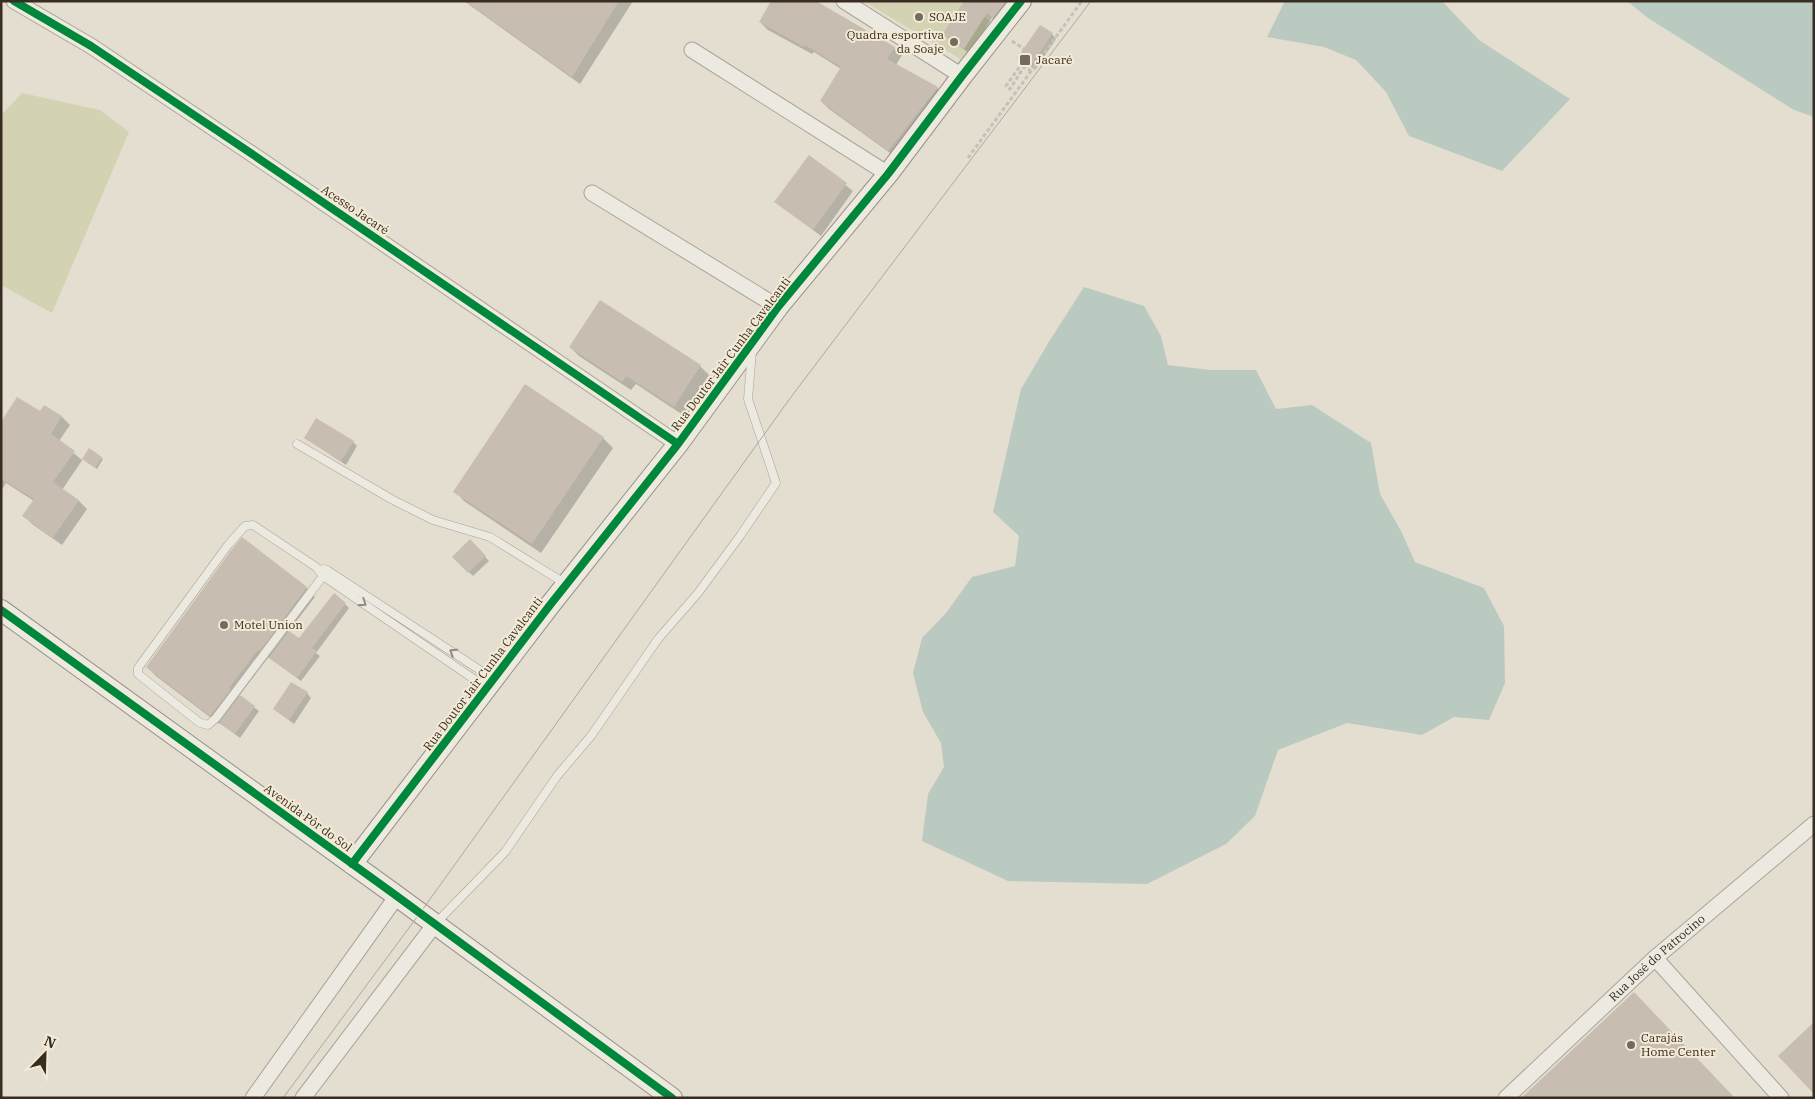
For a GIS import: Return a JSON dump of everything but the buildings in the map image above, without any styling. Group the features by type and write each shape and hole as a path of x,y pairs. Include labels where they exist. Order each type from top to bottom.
{"street":[{"name":"Acesso Jacaré","path":"14,1 100,52 678,444"},
{"path":"844,1 962,76"},
{"name":"Rua Doutor Jair Cunha Cavalcanti","path":"352,864 566,584 678,444 778,307 888,174 1021,1"},
{"path":"692,50 888,174"},
{"path":"592,193 778,307"},
{"name":"Avenida Pôr do Sol","path":"1,610 397,896 672,1098"},
{"name":"Rua José do Patrocino","path":"1506,1098 1655,958 1811,830"},
{"path":"253,1098 397,896"},
{"path":"303,1098 435,924"},
{"path":"1655,958 1781,1098"}],"lane":[{"path":"435,924 505,852 557,776 591,736 658,639 698,593 740,536 776,482 748,399 752,345"},
{"path":"297,444 393,500 433,520 490,537 566,584"},
{"path":"325,573 216,718 208,725 200,723 138,674 138,668 222,552 245,526 254,525 490,683"}],"path":[{"path":"968,158 1082,1"},
{"path":"1023,62 1006,86 1010,89 1024,67 1031,71"}],"green space":[{"name":"Quadra esportiva da Soaje","path":"863,1 960,1 993,23 962,60"},
{"path":"22,93 100,110 129,132 52,313 1,285 1,115"}],"shaded area":[{"path":"1285,1 1442,1 1479,40 1570,99 1502,171 1409,136 1386,92 1356,60 1324,47 1267,37"},
{"path":"1627,1 1814,1 1814,117 1794,110 1648,18"},
{"path":"1084,287 1144,306 1161,336 1168,365 1210,370 1256,370 1276,409 1312,405 1371,443 1380,494 1401,531 1415,562 1484,588 1504,626 1505,683 1489,720 1454,717 1422,735 1347,723 1278,750 1255,816 1226,844 1147,884 1008,881 922,841 928,794 944,767 941,743 923,712 913,673 922,638 946,613 972,577 1015,566 1019,536 993,512 1021,389"}],"tram line":[{"path":"283,1098 420,913 791,397 1091,1"}],"cycle path":[{"path":"14,1 91,46 678,444"},
{"path":"352,864 550,605 678,444 778,307 888,174 1021,1"},
{"path":"1,610 672,1098"}],"place":[{"name":"SOAJE","path":"919,17"},
{"name":"Quadra esportiva da Soaje","path":"954,42"},
{"name":"Jacaré","path":"1025,60"},
{"name":"Motel Union","path":"224,625"},
{"name":"Carajás Home Center","path":"1631,1045"}]}
